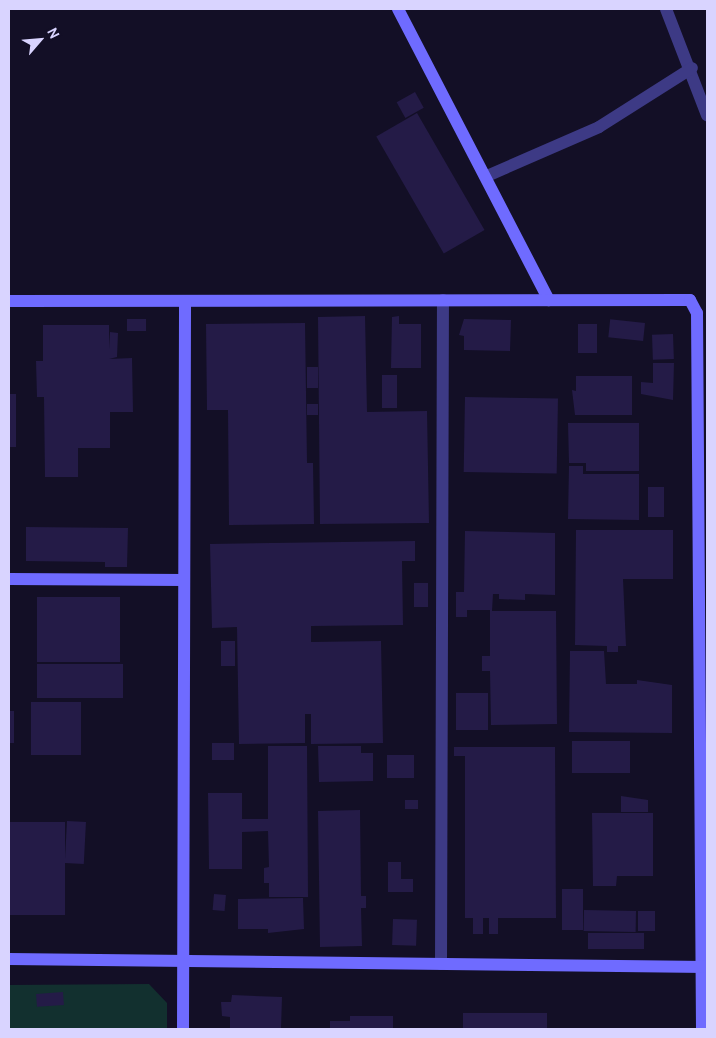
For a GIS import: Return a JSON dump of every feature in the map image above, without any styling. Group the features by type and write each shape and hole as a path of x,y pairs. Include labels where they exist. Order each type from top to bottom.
{"street":[{"path":"398,9 488,176 550,300"},
{"path":"666,9 692,68 707,115"},
{"path":"488,176 599,127 692,68"},
{"path":"440,964 443,300"},
{"path":"9,301 690,300 697,313 705,967 702,1029"},
{"path":"183,1029 185,302"},
{"path":"9,580 184,580"},
{"path":"9,959 183,958 440,964 705,967"}],"green space":[{"path":"149,984 167,1003 167,1029 9,1029 9,985"}],"building":[{"path":"415,92 424,108 405,118 397,102"},
{"path":"417,113 484,230 444,253 376,136"},
{"path":"365,316 367,412 427,411 429,523 320,524 318,317"},
{"path":"399,316 399,324 421,324 421,368 391,368 392,317"},
{"path":"127,319 146,319 146,331 127,331"},
{"path":"464,319 511,320 510,351 464,350 464,336 459,335"},
{"path":"610,319 645,323 643,341 608,337"},
{"path":"305,323 307,463 313,463 314,524 229,525 228,410 207,410 206,324"},
{"path":"578,324 597,324 597,353 578,353"},
{"path":"43,325 109,325 109,349 110,332 118,333 117,357 109,359 132,358 133,412 110,412 110,448 78,448 78,477 45,477 44,397 37,397 36,361 43,361"},
{"path":"673,334 674,359 653,360 652,335"},
{"path":"653,363 674,363 673,400 641,394 641,382 653,383"},
{"path":"307,367 318,367 318,388 307,388"},
{"path":"382,375 397,375 397,408 382,408"},
{"path":"576,376 632,376 632,415 575,415 572,390 576,391"},
{"path":"9,394 16,394 16,447 9,447"},
{"path":"465,397 558,399 557,474 464,472"},
{"path":"307,404 318,404 318,415 307,415"},
{"path":"568,423 639,423 639,471 586,471 586,463 569,463"},
{"path":"569,466 583,466 583,474 639,474 639,520 568,519"},
{"path":"648,487 664,487 664,517 648,517"},
{"path":"26,527 128,528 127,567 105,567 105,562 26,561"},
{"path":"576,530 673,530 673,579 623,579 626,646 618,646 618,652 607,652 607,646 575,645"},
{"path":"465,531 555,533 555,595 525,594 525,600 499,599 499,594 493,594 492,611 556,611 557,724 491,725 490,671 482,671 482,656 490,656 490,610 467,610 467,617 456,617 456,592 464,592"},
{"path":"415,541 415,561 402,561 403,625 311,626 311,642 381,641 383,743 311,744 311,714 305,714 305,743 239,744 237,627 212,628 210,544"},
{"path":"414,583 428,583 428,607 414,607"},
{"path":"37,597 120,597 120,662 37,662"},
{"path":"221,641 235,641 235,666 221,666"},
{"path":"570,651 604,651 606,684 637,684 637,680 672,685 672,733 569,732"},
{"path":"37,664 123,664 123,698 37,698"},
{"path":"456,693 488,693 488,730 456,730"},
{"path":"31,702 81,702 81,755 31,755"},
{"path":"9,711 14,711 14,743 9,743"},
{"path":"572,741 630,741 630,773 572,773"},
{"path":"212,743 234,743 234,760 212,760"},
{"path":"268,746 307,746 308,897 269,897 269,883 264,883 264,868 269,867 268,831 242,832 242,869 209,869 208,793 242,793 242,819 268,819"},
{"path":"318,746 361,746 361,753 373,753 373,781 319,782"},
{"path":"454,747 555,747 556,918 498,918 498,934 489,934 489,918 483,918 483,934 473,934 473,918 465,918 465,756 454,756"},
{"path":"387,755 414,755 414,778 387,778"},
{"path":"621,796 648,800 648,812 621,812"},
{"path":"405,800 418,800 418,809 405,809"},
{"path":"360,810 361,896 366,896 366,908 361,908 362,946 320,947 318,811"},
{"path":"592,813 653,813 653,876 617,876 616,886 593,886"},
{"path":"67,821 86,822 84,864 65,863"},
{"path":"9,822 65,822 65,915 9,915"},
{"path":"388,862 401,862 401,879 413,879 413,892 388,892"},
{"path":"562,889 583,889 583,930 562,930"},
{"path":"214,894 226,895 225,911 213,910"},
{"path":"303,898 304,929 268,933 268,929 238,929 238,899"},
{"path":"584,910 636,911 636,932 584,931"},
{"path":"638,911 655,911 655,931 638,931"},
{"path":"393,919 417,920 416,946 392,945"},
{"path":"588,933 644,933 644,949 588,949"},
{"path":"63,992 64,1005 37,1007 36,994"},
{"path":"232,995 282,997 281,1029 230,1029 230,1017 222,1016 221,1002 231,1002"},
{"path":"463,1013 547,1013 547,1029 463,1029"},
{"path":"350,1016 393,1016 393,1029 330,1029 330,1021 350,1021"}]}
